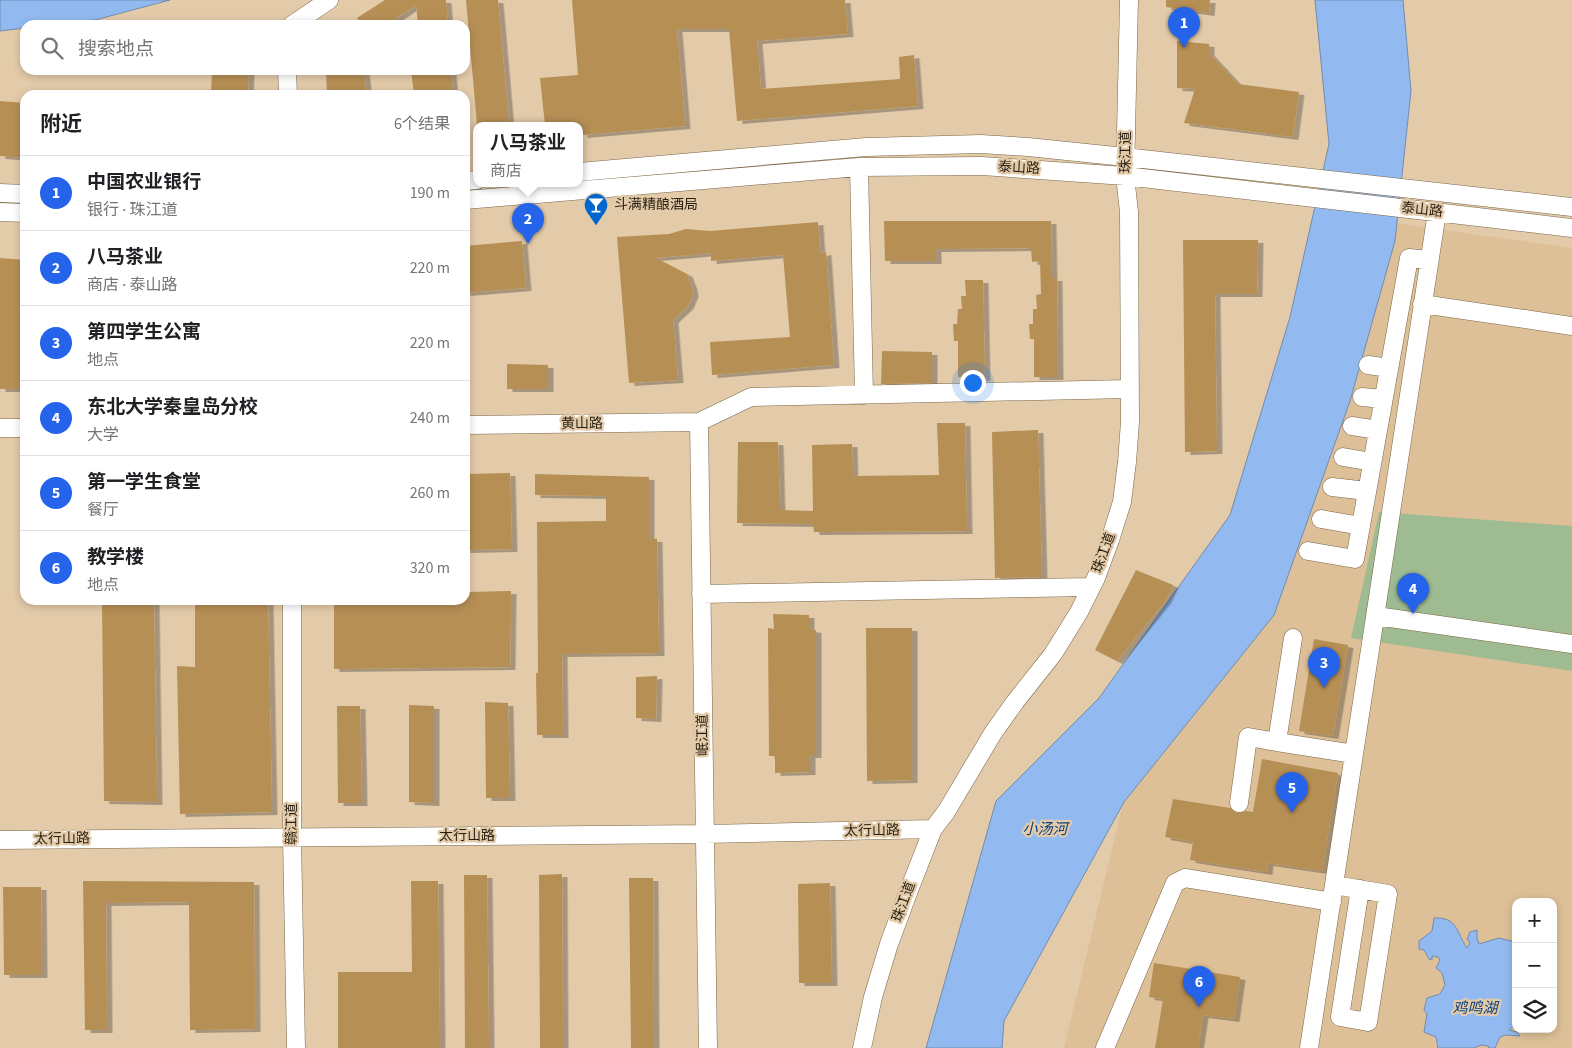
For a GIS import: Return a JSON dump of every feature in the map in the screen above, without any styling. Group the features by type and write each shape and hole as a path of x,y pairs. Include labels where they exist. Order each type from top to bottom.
{"street":[{"path":"299,20 329,0"},
{"name":"珠江道","path":"862,1048 873,997 889,944 908,890 933,829 946,812 993,733 1053,654 1079,612 1110,540 1122,502 1127,462 1129,389 1129,212 1125,157 1129,0"},
{"path":"287,75 288,90"},
{"path":"583,172 866,147 962,144 1028,147 1125,157 1572,207"},
{"name":"泰山路","path":"470,200 860,167 982,166 1125,176 1572,228"},
{"path":"860,167 864,395"},
{"path":"0,193 20,194"},
{"path":"0,212 20,213"},
{"path":"1309,1048 1437,212"},
{"path":"1308,551 1354,559 1408,258 1429,260"},
{"path":"1422,304 1572,326"},
{"path":"1368,365 1389,368"},
{"path":"699,422 751,397 1129,389"},
{"path":"1362,397 1383,399"},
{"name":"黄山路","path":"470,425 699,422"},
{"name":"岷江道","path":"699,422 708,1048"},
{"path":"1352,426 1378,430"},
{"path":"0,428 20,428"},
{"path":"1344,457 1372,462"},
{"path":"1332,487 1367,492"},
{"path":"1321,519 1360,526"},
{"path":"701,594 1091,587"},
{"name":"赣江道","path":"292,605 292,837 296,1048"},
{"path":"1376,616 1572,644"},
{"path":"1277,742 1293,638"},
{"path":"1238,803 1248,737 1354,754"},
{"name":"太行山路","path":"0,840 705,834 933,829"},
{"path":"1106,1048 1175,883 1185,878 1333,894 1360,890 1388,894 1368,1022 1340,1017 1360,890"}],"shaded area":[{"path":"1389,222 1572,248 1572,1048 1064,1048 1124,799"}],"green space":[{"path":"1379,512 1572,526 1572,671 1351,638"}],"water":[{"path":"0,0 170,0 95,20 20,20 20,29 0,31"},
{"name":"小汤河","path":"1315,0 1403,0 1411,91 1395,241 1350,401 1274,615 1124,802 1004,1021 1002,1048 926,1048 996,801 1099,698 1230,515 1290,317 1329,144"},
{"name":"鸡鸣湖","path":"1434,918 1442,918 1452,923 1467,948 1470,943 1467,939 1470,932 1477,930 1479,944 1499,938 1512,941 1512,1027 1509,1030 1512,1031 1512,1033 1518,1033 1520,1036 1506,1035 1500,1037 1495,1048 1482,1045 1473,1048 1438,1048 1436,1037 1424,1032 1427,1014 1424,1010 1427,998 1440,994 1445,985 1442,973 1436,968 1440,960 1438,957 1432,956 1432,960 1429,959 1424,950 1419,949 1419,941 1432,931"}],"building":[{"path":"385,0 446,0 448,20 418,20 416,5 394,20 358,20 357,18"},
{"path":"466,0 498,0 509,122 477,122 470,45 470,20 468,20"},
{"path":"572,0 845,0 848,34 757,41 761,89 900,79 899,57 914,55 918,106 737,121 729,29 677,29 685,126 583,135 583,122 545,122 540,78 578,75"},
{"path":"1166,0 1210,0 1209,13 1166,7"},
{"path":"1177,41 1209,44 1209,53 1238,84 1299,92 1293,137 1184,123 1195,89 1177,88"},
{"path":"212,75 249,75 248,90 211,90"},
{"path":"326,75 365,75 366,90 327,90"},
{"path":"412,75 451,75 453,90 413,90"},
{"path":"0,101 20,103 20,158 0,156"},
{"path":"884,221 1051,221 1052,278 1057,278 1058,377 1034,377 1034,339 1030,339 1029,324 1033,324 1033,309 1037,309 1036,295 1041,294 1040,261 1032,262 1031,248 936,249 936,261 885,261"},
{"path":"818,222 820,253 826,252 834,365 712,375 710,342 790,337 783,255 711,261 711,253 656,258 687,274 692,287 693,294 688,306 673,320 678,380 629,383 617,237 669,234 686,229 710,231"},
{"path":"1183,240 1258,240 1257,294 1215,294 1217,451 1185,452"},
{"path":"522,241 526,288 470,293 470,246"},
{"path":"0,258 20,260 20,389 0,389"},
{"path":"965,280 983,280 985,378 958,377 958,341 954,341 953,324 957,324 958,309 962,309 961,296 966,296"},
{"path":"882,351 932,352 932,383 881,384"},
{"path":"507,364 548,365 548,389 507,389"},
{"path":"937,423 965,423 967,531 814,532 813,524 737,523 738,442 778,442 780,510 813,511 812,445 852,444 853,476 939,475"},
{"path":"1038,430 1042,577 995,578 992,432"},
{"path":"510,473 512,549 470,550 470,474"},
{"path":"535,474 649,477 649,539 657,539 659,653 562,654 563,735 537,735 537,522 606,521 606,496 535,495"},
{"path":"1136,570 1173,585 1166,600 1117,661 1095,650"},
{"path":"511,591 510,667 334,669 334,605 470,605 470,592"},
{"path":"102,605 154,605 157,802 104,801"},
{"path":"195,605 268,605 272,812 180,814 177,666 195,667"},
{"path":"773,614 809,615 809,629 816,630 816,755 810,755 810,772 775,773 775,756 769,756 768,628 774,629"},
{"path":"866,628 912,628 912,780 867,781"},
{"path":"1314,639 1348,645 1333,736 1299,731"},
{"path":"657,676 656,719 636,718 636,677"},
{"path":"485,702 508,703 510,798 486,798"},
{"path":"409,705 434,706 434,803 409,802"},
{"path":"337,706 360,706 362,803 338,803"},
{"path":"1262,759 1338,773 1322,871 1268,863 1267,872 1190,860 1193,842 1165,837 1173,799 1230,808 1237,813 1253,812"},
{"path":"562,874 563,1048 540,1048 539,875"},
{"path":"464,875 487,875 489,1048 465,1048"},
{"path":"629,878 653,878 654,1048 631,1048"},
{"path":"83,881 254,882 255,1029 190,1030 189,902 106,903 107,1030 85,1030"},
{"path":"411,881 438,881 440,1048 338,1048 338,972 412,972"},
{"path":"830,883 832,983 799,983 798,884"},
{"path":"3,887 41,887 42,975 4,975"},
{"path":"1154,963 1240,977 1234,1019 1203,1015 1198,1048 1155,1048 1163,999 1149,997"}],"place":[{"name":"中国农业银行","path":"1184,48"},
{"name":"斗满精酿酒局","path":"596,226"},
{"name":"八马茶业","path":"528,244"},
{"name":"东北大学秦皇岛分校","path":"1413,614"},
{"name":"第四学生公寓","path":"1324,688"},
{"name":"第一学生食堂","path":"1292,813"},
{"name":"教学楼","path":"1199,1007"}]}
